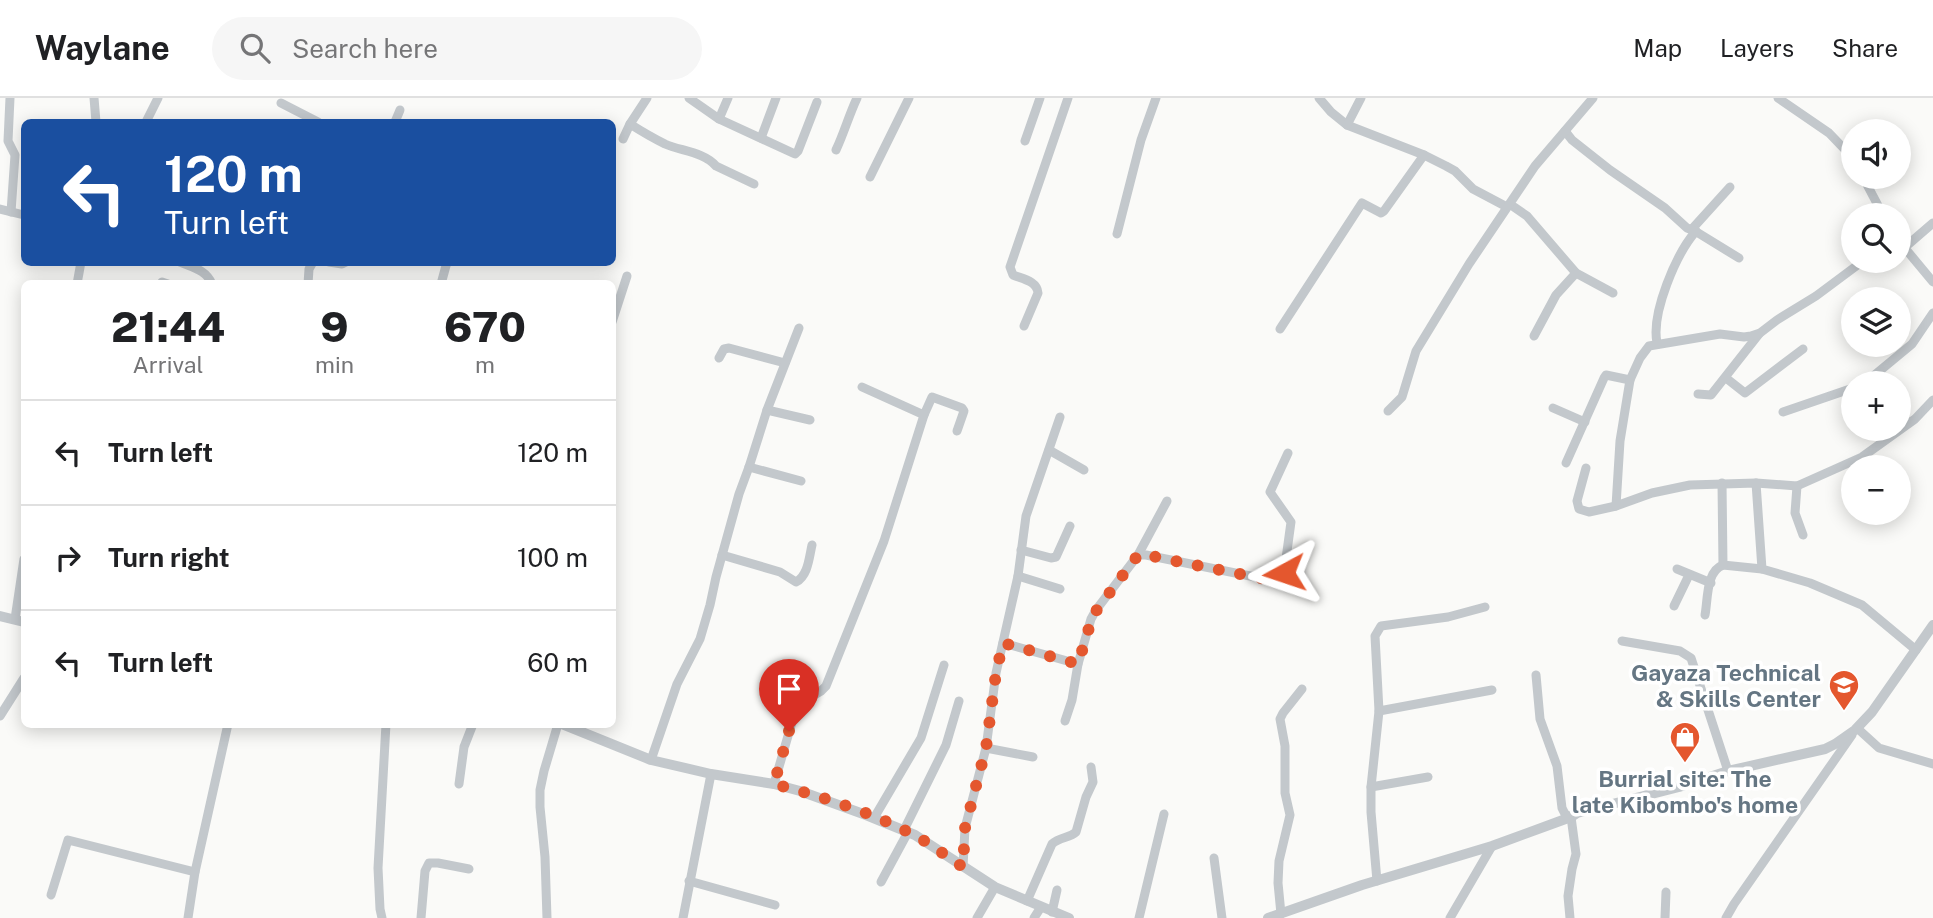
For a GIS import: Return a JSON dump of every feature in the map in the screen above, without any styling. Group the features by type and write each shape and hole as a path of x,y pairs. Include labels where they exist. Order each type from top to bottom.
{"street":[{"path":"10,98 7,135 15,155 11,212"},
{"path":"94,98 96,119"},
{"path":"148,119 158,98"},
{"path":"623,139 647,98"},
{"path":"689,98 719,119 795,154 817,102"},
{"path":"719,119 728,98"},
{"path":"761,138 776,98"},
{"path":"836,150 857,98"},
{"path":"870,177 909,98"},
{"path":"1025,141 1040,98"},
{"path":"1024,326 1038,289 1013,275 1010,267 1068,98"},
{"path":"1116,234 1141,140 1156,98"},
{"path":"1319,98 1347,125 1424,155 1455,171 1473,189 1527,216 1576,274 1613,293"},
{"path":"1347,125 1361,98"},
{"path":"1388,411 1402,397 1416,351 1446,301 1535,166 1593,98"},
{"path":"1778,98 1829,133 1841,146"},
{"path":"281,103 312,119"},
{"path":"396,119 400,110"},
{"path":"630,124 666,144 704,157 716,166 754,184"},
{"path":"1565,131 1572,140 1665,208 1687,228 1739,258"},
{"path":"11,147 21,145"},
{"path":"1280,328 1362,203 1381,213 1384,211 1424,155"},
{"path":"1658,344 1655,334 1660,304 1679,255 1694,230 1730,187"},
{"path":"0,209 21,214"},
{"path":"1911,238 1933,223"},
{"path":"1911,257 1933,282"},
{"path":"190,266 202,271 210,280"},
{"path":"1616,506 1619,441 1630,380 1649,346 1720,334 1744,337 1760,332 1847,273"},
{"path":"1534,337 1556,295 1576,274"},
{"path":"616,309 626,276"},
{"path":"1879,371 1912,344 1933,313"},
{"path":"651,760 677,684 700,639 739,494 767,410 799,328"},
{"path":"1698,394 1711,395 1760,332"},
{"path":"719,358 724,349 729,348 785,363"},
{"path":"1726,378 1745,393 1748,392 1803,349"},
{"path":"1566,463 1604,377 1606,375 1630,380"},
{"path":"862,387 924,415"},
{"path":"1783,412 1841,392"},
{"path":"774,784 797,705 827,686 884,541 932,397 962,408 964,411 957,431"},
{"path":"1586,468 1577,501 1579,509 1589,512 1690,485 1756,483 1797,486 1862,457 1915,418 1933,400"},
{"path":"1553,408 1585,422"},
{"path":"767,410 810,420"},
{"path":"963,867 968,817 986,748 996,673 1018,576 1026,516 1060,417"},
{"path":"1049,450 1084,470"},
{"path":"1138,555 1270,580 1278,579 1284,573 1291,522 1270,492 1287,453"},
{"path":"749,467 801,481"},
{"path":"1722,483 1723,565"},
{"path":"1756,483 1762,569"},
{"path":"1797,486 1795,513 1803,535"},
{"path":"1065,721 1093,615 1138,555 1167,501"},
{"path":"1021,550 1056,557 1070,526"},
{"path":"722,555 780,572 796,582 804,575 812,545"},
{"path":"1705,615 1714,571 1723,565 1762,569 1810,583 1861,605 1916,650"},
{"path":"1677,569 1711,583"},
{"path":"1674,606 1689,575"},
{"path":"1018,576 1060,589"},
{"path":"1377,881 1371,787 1379,711 1375,636 1381,626 1448,617 1485,607"},
{"path":"0,616 20,620"},
{"path":"1726,918 1856,729 1886,693 1933,625"},
{"path":"1622,641 1680,651 1691,658 1728,771"},
{"path":"1003,643 1078,664"},
{"path":"874,818 921,738 944,666"},
{"path":"1536,675 1540,719 1557,766 1562,808 1565,814 1571,817"},
{"path":"0,716 21,683"},
{"path":"1281,914 1279,860 1290,815 1285,793 1285,748 1280,719 1302,689"},
{"path":"1379,711 1492,690"},
{"path":"881,882 946,745 959,701"},
{"path":"188,918 195,872 227,728"},
{"path":"382,918 378,868 386,728"},
{"path":"459,784 464,747 471,728"},
{"path":"547,918 540,790 559,728"},
{"path":"570,728 651,760 711,774 774,784 874,818 906,831 995,887 1069,918"},
{"path":"1268,918 1492,846 1577,813 1679,788 1728,771 1825,749 1856,729"},
{"path":"1856,729 1879,748 1933,764"},
{"path":"986,748 1032,757"},
{"path":"1027,901 1052,844 1076,832 1093,782 1091,767"},
{"path":"683,918 711,774"},
{"path":"1371,787 1428,777"},
{"path":"1139,918 1164,814"},
{"path":"1570,918 1568,896 1576,854 1571,817"},
{"path":"51,895 68,840 195,872"},
{"path":"1450,918 1492,846"},
{"path":"1214,858 1222,918"},
{"path":"421,918 425,871 429,863 469,869"},
{"path":"689,881 775,905"},
{"path":"977,918 995,887"},
{"path":"1052,912 1057,890"},
{"path":"1665,918 1666,892"},
{"path":"1034,918 1041,907"}],"place":[{"name":"Gayaza Technical & Skills Center","path":"1844,712"},
{"name":"Burrial site: The late Kibombo's home","path":"1685,764"}],"route":[{"path":"789,731 774,784 904,830 963,867 965,828 986,748 992,695 1003,643 1078,664 1093,615 1138,555 1270,580 1278,579 1284,573"}]}
